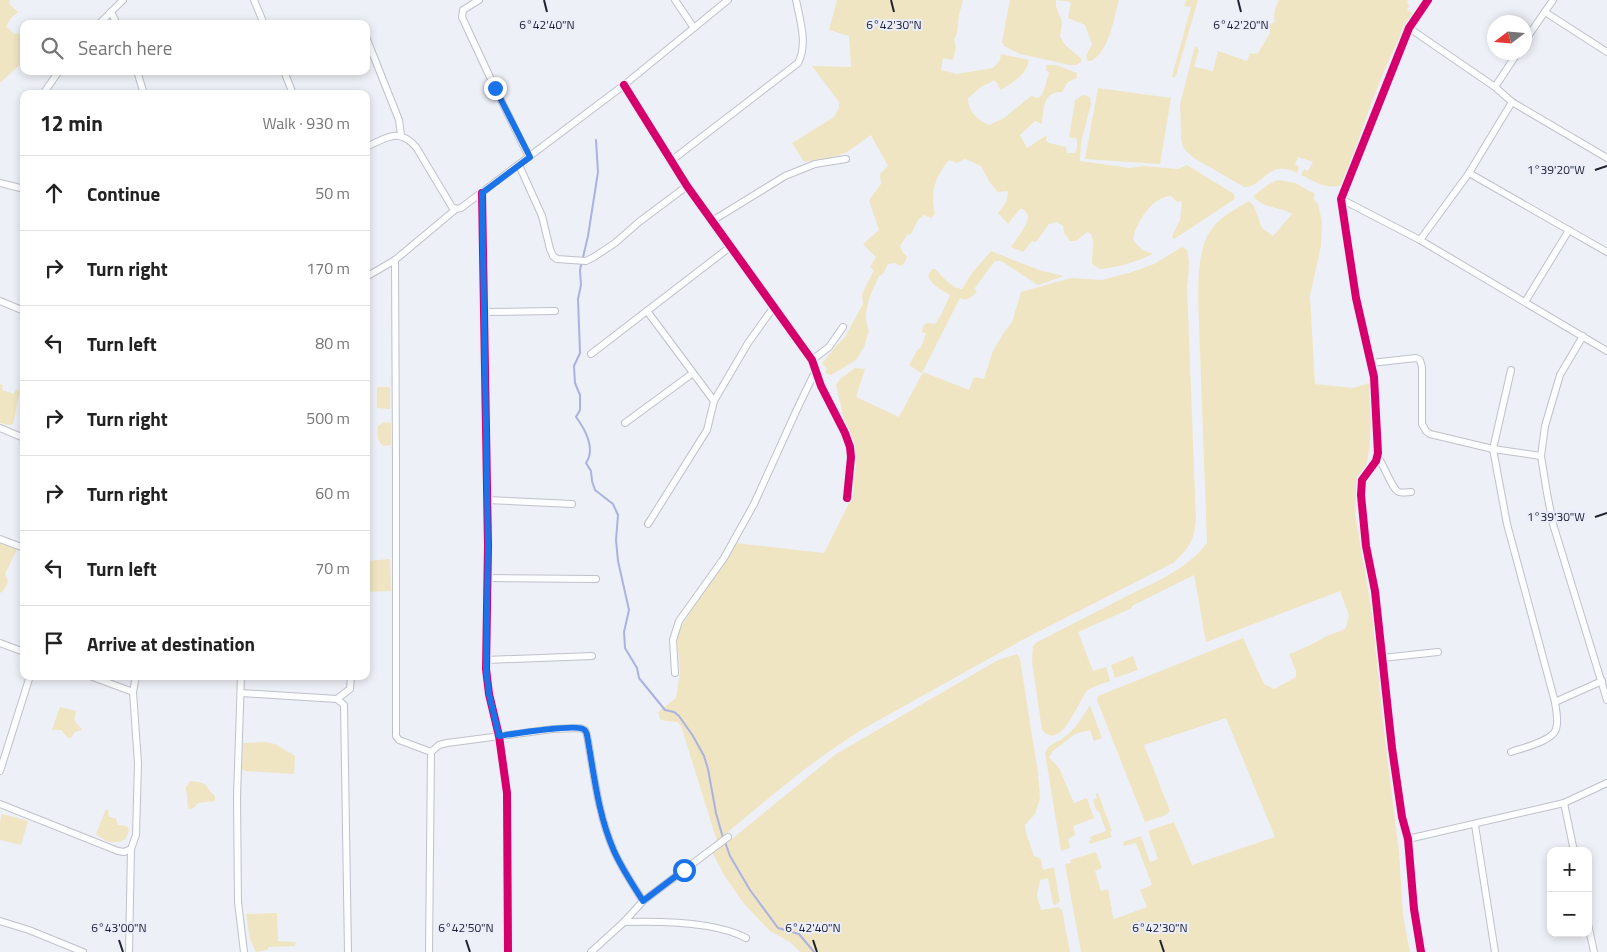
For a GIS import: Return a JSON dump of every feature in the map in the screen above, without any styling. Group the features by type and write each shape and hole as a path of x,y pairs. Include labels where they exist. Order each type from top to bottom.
{"street":[{"path":"103,20 123,0"},
{"path":"254,0 262,20"},
{"path":"479,0 463,10 462,17 530,157"},
{"path":"675,0 694,28"},
{"path":"370,275 395,260 456,209 461,208 482,193 624,85 728,0"},
{"path":"672,160 798,63 802,48 802,35 796,0"},
{"path":"1421,952 1414,909 1408,839 1402,817 1392,748 1361,496 1362,480 1378,456 1376,397 1371,363 1356,298 1341,198 1409,28 1428,0"},
{"path":"1532,30 1553,0"},
{"path":"111,12 115,20"},
{"path":"1544,12 1607,52"},
{"path":"1409,28 1495,87 1512,102 1607,158"},
{"path":"370,47 399,120 401,135"},
{"path":"1495,87 1513,60"},
{"path":"46,90 56,75"},
{"path":"138,75 143,90"},
{"path":"286,75 292,90"},
{"path":"624,85 687,186 812,360 850,446 851,457 846,498"},
{"path":"1420,240 1469,174 1512,102"},
{"path":"370,145 392,136 401,135 409,139 416,147 452,207 456,209"},
{"path":"712,221 785,176 815,164 846,159"},
{"path":"519,165 542,216 553,256 557,259 583,261 615,243 638,222 687,186"},
{"path":"1469,174 1607,252"},
{"path":"0,183 20,188"},
{"path":"482,193 488,578 486,660 489,694 499,736 507,793 508,952"},
{"path":"1341,198 1420,240 1607,351"},
{"path":"1525,302 1569,230"},
{"path":"591,354 730,248"},
{"path":"395,260 396,736 399,740 431,752"},
{"path":"0,301 20,310"},
{"path":"648,524 707,430 714,401 748,343 773,308"},
{"path":"485,312 555,311"},
{"path":"647,311 714,401"},
{"path":"812,360 829,347 843,327"},
{"path":"1583,336 1560,375 1545,426 1541,456 1546,493 1553,524 1607,700"},
{"path":"1371,363 1416,358 1420,360 1422,367 1422,424 1430,434 1493,449 1541,456"},
{"path":"1511,370 1493,449 1507,524 1555,702 1557,728 1551,737 1511,752"},
{"path":"675,673 673,640 679,621 724,558 746,519 816,372"},
{"path":"625,423 693,373"},
{"path":"0,428 20,436"},
{"path":"1378,456 1394,489 1399,492 1411,492"},
{"path":"487,500 572,504"},
{"path":"0,539 20,546"},
{"path":"488,578 596,580"},
{"path":"0,643 20,650"},
{"path":"1382,658 1438,652"},
{"path":"486,660 592,656"},
{"path":"0,771 29,680"},
{"path":"101,680 133,692"},
{"path":"128,952 131,849 136,835 138,763 133,692 135,680"},
{"path":"241,680 237,797 238,902 244,952"},
{"path":"241,693 337,699 350,689 351,680"},
{"path":"1555,702 1602,681"},
{"path":"337,699 344,706 348,952"},
{"path":"429,952 431,752 439,745 447,742 553,729 580,728 585,730 605,827 618,859 643,901"},
{"path":"1408,839 1564,803 1607,783"},
{"path":"1564,803 1573,847"},
{"path":"0,804 118,851 124,852 131,849"},
{"path":"1475,824 1495,952"},
{"path":"591,952 624,922 643,901 728,837"},
{"path":"0,921 83,952"},
{"path":"624,922 658,921 724,928 746,938"},
{"path":"1591,937 1594,952"}],"shaded area":[{"path":"0,0 10,0 9,4 18,12 6,26 14,34 20,33 20,65 0,83"},
{"path":"837,0 963,0 954,40 956,47 953,60 943,58 941,70 957,74 993,68 1000,60 1001,54 1029,60 1022,74 1001,90 995,80 981,87 968,98 971,111 981,120 989,125 1004,118 1031,96 1038,98 1042,95 1049,74 1046,65 1056,65 1077,73 1077,78 1068,82 1062,92 1055,93 1047,98 1042,124 1035,121 1020,135 1027,148 1047,135 1046,141 1049,143 1066,147 1067,153 1075,153 1077,139 1069,137 1075,100 1083,95 1090,97 1091,104 1081,142 1080,161 1130,168 1143,166 1178,169 1187,165 1234,194 1235,199 1174,239 1172,236 1180,220 1182,201 1177,202 1171,196 1158,200 1141,219 1134,233 1133,240 1142,250 1153,254 1127,264 1100,269 1092,264 1093,240 1091,234 1087,232 1076,241 1070,241 1064,233 1063,226 1057,222 1049,224 1036,242 1032,241 1023,252 1011,247 1027,222 1028,215 1023,209 1020,209 1008,224 998,213 1006,202 1007,191 998,192 990,183 981,166 965,159 957,163 949,160 940,173 935,185 933,199 935,214 931,218 924,215 918,220 911,234 907,235 900,246 907,257 904,264 900,266 895,263 888,264 883,274 879,276 870,296 867,310 866,317 869,331 864,347 856,360 831,375 825,373 827,369 822,363 845,337 863,304 862,294 874,270 870,267 876,257 863,244 879,230 869,200 881,184 880,174 888,166 871,135 847,152 837,156 804,162 792,143 834,117 839,108 839,102 812,66 851,67 849,36 829,30"},
{"path":"1010,0 1056,0 1056,6 1062,22 1060,37 1066,46 1081,58 1081,62 1076,65 1070,65 1020,54 1004,46 1002,42"},
{"path":"1056,0 1119,0 1107,42 1103,50 1091,61 1088,61 1086,56 1092,44 1085,25 1068,18 1071,2"},
{"path":"1186,0 1198,0 1176,76 1173,78 1191,7 1184,6"},
{"path":"1279,0 1408,0 1407,10 1414,13 1383,73 1341,185 1325,186 1301,175 1304,169 1308,171 1313,162 1298,157 1295,164 1299,167 1297,173 1287,169 1278,169 1255,184 1244,187 1194,158 1183,147 1180,104 1195,46 1199,50 1194,67 1213,71 1218,51 1247,61 1250,53 1258,53 1270,33 1269,26 1275,21 1274,15"},
{"path":"1098,88 1171,98 1160,164 1085,159"},
{"path":"1278,180 1295,183 1315,194 1313,198 1318,204 1322,222 1321,246 1310,296 1315,384 1353,388 1369,383 1370,442 1363,472 1357,476 1355,513 1372,613 1399,852 1403,915 1410,952 1081,952 1065,864 1071,863 1070,860 1096,852 1102,868 1095,871 1101,891 1108,889 1114,919 1147,907 1140,890 1152,885 1136,843 1124,846 1123,842 1141,836 1150,862 1158,859 1148,831 1174,822 1192,865 1275,837 1226,718 1144,745 1170,811 1166,815 1145,822 1097,700 1098,696 1243,638 1264,684 1274,689 1296,677 1296,671 1289,654 1346,628 1349,615 1340,591 1206,642 1194,575 1132,606 1132,608 1078,632 1093,671 1106,667 1110,681 1088,690 1070,721 1063,729 1056,734 1049,735 1042,730 1032,662 1033,646 1037,642 1160,580 1190,561 1207,543 1198,296 1202,250 1214,226 1226,215 1249,201 1254,206 1262,228 1273,236 1292,214 1261,203 1253,196"},
{"path":"1182,247 1187,250 1189,263 1187,285 1196,520 1194,534 1187,548 1173,563 1026,638 863,729 806,768 717,841 681,726 678,722 660,719 658,712 676,698 680,673 677,633 735,543 824,553 852,497 853,450 836,385 840,379 855,368 865,369 856,397 899,417 923,372 969,390 974,377 984,379 992,353 1012,322 1021,292 1071,278 1102,280 1132,272 1154,264"},
{"path":"991,251 1039,270 1064,276 1038,285 1001,261 995,261 974,289 977,292 969,298 960,298 921,373 909,365 918,349 921,348 926,333 922,332 923,326 927,323 935,324 950,295 937,287 929,279 928,276 932,269 935,269 951,284 962,289 972,273"},
{"path":"0,384 3,385 2,390 14,394 16,389 20,391 13,424 0,423"},
{"path":"377,387 390,387 390,409 377,408"},
{"path":"384,422 391,423 391,445 383,446 379,440 378,426"},
{"path":"0,543 17,549 5,574 8,582 2,593 0,592"},
{"path":"390,559 391,591 370,592 370,561"},
{"path":"1017,654 1020,659 1038,773 1040,799 1035,814 1025,825 1026,833 1034,856 1041,859 1043,870 1054,867 1060,902 1055,905 1053,904 1048,878 1040,880 1037,895 1041,910 1058,907 1062,910 1070,952 800,952 790,942 770,931 745,905 724,875 712,852 733,838 836,754 998,660"},
{"path":"1133,656 1138,670 1115,678 1111,665"},
{"path":"1090,705 1102,738 1094,741 1090,730 1075,734 1053,751 1049,757 1059,768 1074,803 1087,798 1094,818 1073,826 1075,835 1068,839 1070,848 1061,851 1045,753 1050,746 1071,732"},
{"path":"60,707 76,711 74,720 82,730 75,732 71,738 67,737 61,730 52,730"},
{"path":"265,742 275,744 295,756 294,774 245,771 242,769 243,743"},
{"path":"190,781 206,785 215,796 215,801 198,803 194,808 188,809 186,787"},
{"path":"1098,793 1112,831 1110,832 1112,837 1090,844 1090,837 1106,831 1093,800 1097,798 1096,794"},
{"path":"106,809 109,811 108,816 116,819 118,825 127,826 129,830 126,839 110,842 96,834"},
{"path":"2,814 28,821 21,845 0,840"},
{"path":"277,913 278,941 296,942 295,946 269,947 267,950 256,952 250,939 246,914"}],"waterway":[{"path":"596,140 598,172 588,236 580,270 581,285 578,299 580,353 574,366 575,383 580,395 580,410 576,417 583,427 590,445 589,457 586,463 591,471 595,490 613,504 618,515 616,540 618,561 629,610 624,632 625,648 637,668 639,678 665,710 674,712 679,716 704,756 723,838"},
{"path":"725,842 730,856 750,890 778,928 799,934 814,952"}],"cycle path":[{"path":"1421,952 1414,909 1408,839 1402,817 1392,748 1375,591 1366,546 1361,495 1362,480 1376,461 1378,453 1374,377 1356,298 1341,199 1409,28 1428,0"},
{"path":"624,85 687,186 812,360 821,386 850,447 851,457 847,498"},
{"path":"482,193 488,546 486,669 489,694 499,736 507,793 508,952"}],"route":[{"path":"495,88 530,157 482,193 488,546 486,669 494,720 499,736 553,729 580,728 585,730 605,827 622,867 643,901 684,870"}]}
